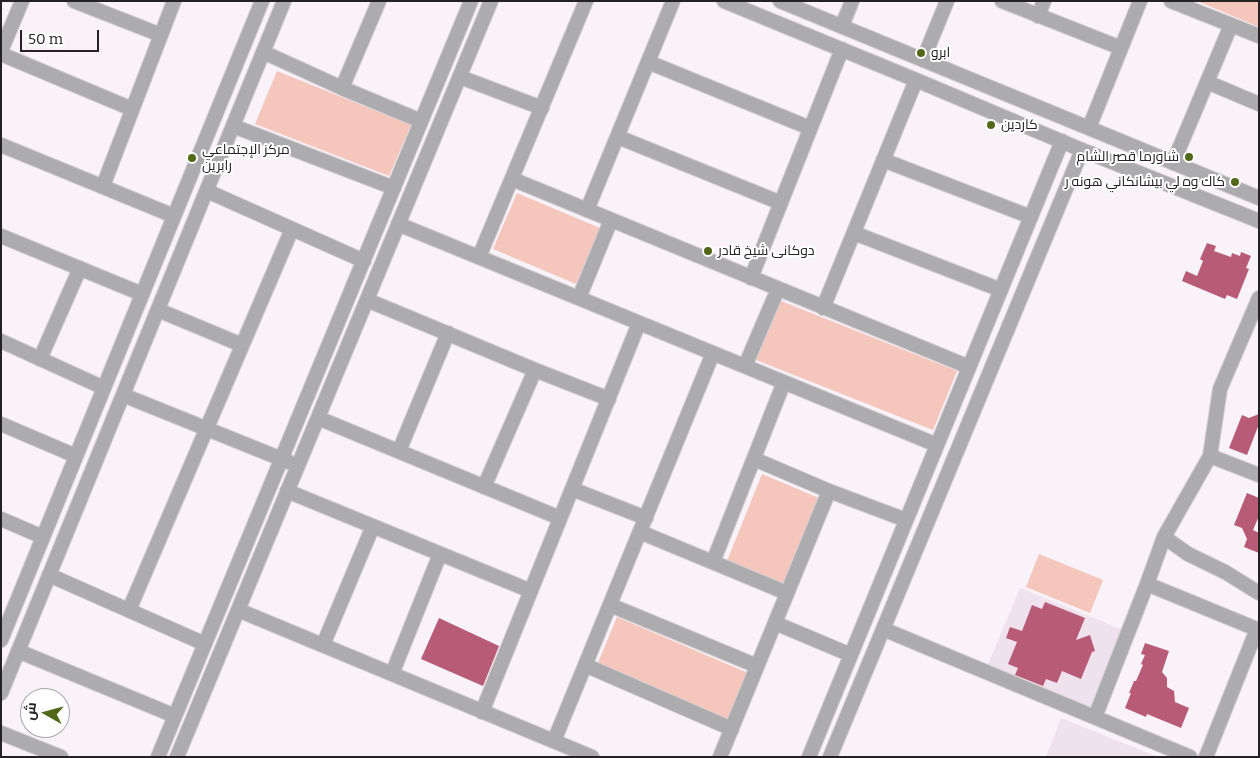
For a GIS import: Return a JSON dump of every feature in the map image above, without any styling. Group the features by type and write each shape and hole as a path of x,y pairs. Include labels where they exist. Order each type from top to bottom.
{"street":[{"path":"22,1 6,24 1,52 132,109"},
{"path":"74,1 161,35"},
{"path":"103,186 174,1"},
{"path":"1,640 262,1"},
{"path":"1,693 284,1"},
{"path":"342,88 379,1"},
{"path":"158,757 471,1"},
{"path":"177,757 491,1"},
{"path":"479,258 586,1"},
{"path":"588,210 673,1"},
{"path":"725,1 1082,150 1259,221"},
{"path":"780,1 1259,198"},
{"path":"842,26 852,1"},
{"path":"923,60 947,1"},
{"path":"1002,1 1121,48"},
{"path":"1038,16 1044,1"},
{"path":"1089,128 1140,1"},
{"path":"1171,1 1259,36"},
{"path":"1173,162 1231,25"},
{"path":"751,278 842,49"},
{"path":"263,52 342,88 422,121"},
{"path":"648,62 810,128"},
{"path":"460,77 542,108"},
{"path":"823,308 916,80"},
{"path":"1207,82 1259,104"},
{"path":"233,126 394,188"},
{"path":"618,137 781,203"},
{"path":"809,757 1062,141"},
{"path":"1,144 174,216"},
{"path":"830,757 1082,150"},
{"path":"883,160 1031,217"},
{"path":"512,179 969,367"},
{"path":"207,190 364,261"},
{"path":"579,298 611,220"},
{"path":"398,224 937,445"},
{"path":"129,610 292,229"},
{"path":"854,233 1001,290"},
{"path":"1,236 142,294"},
{"path":"158,257 177,264"},
{"path":"40,359 80,268"},
{"path":"745,366 778,289"},
{"path":"1095,717 1164,537 1210,456 1220,389 1259,298"},
{"path":"367,300 609,399"},
{"path":"158,310 242,345"},
{"path":"482,712 639,323"},
{"path":"399,452 448,334"},
{"path":"1,340 104,388"},
{"path":"554,741 713,353"},
{"path":"484,487 535,370"},
{"path":"713,562 784,382"},
{"path":"123,395 298,465"},
{"path":"318,418 560,518"},
{"path":"947,420 967,428"},
{"path":"1,424 76,456"},
{"path":"1210,456 1259,475"},
{"path":"754,459 906,520"},
{"path":"572,489 646,518"},
{"path":"720,757 829,490"},
{"path":"288,491 531,591"},
{"path":"54,512 72,519"},
{"path":"1,519 43,537"},
{"path":"323,645 373,526"},
{"path":"640,532 787,593"},
{"path":"1164,537 1188,554 1224,572 1259,593"},
{"path":"392,674 440,554"},
{"path":"50,575 205,644"},
{"path":"1147,584 1258,630 1206,757"},
{"path":"610,605 757,666"},
{"path":"238,610 592,757"},
{"path":"775,623 851,654"},
{"path":"883,629 1190,757"},
{"path":"18,652 175,716"},
{"path":"585,665 732,729"},
{"path":"1,733 61,757"}],"shaded area":[{"path":"1197,1 1259,1 1259,27"},
{"path":"277,71 411,125 389,176 255,124"},
{"path":"517,193 600,228 576,284 493,249"},
{"path":"781,301 957,371 933,430 756,360"},
{"path":"762,474 819,498 785,584 727,561"},
{"path":"1039,554 1103,580 1090,613 1026,587"},
{"path":"1020,588 1123,630 1090,711 986,669"},
{"path":"617,617 748,673 727,721 597,665"},
{"path":"1061,718 1158,757 1046,757"}],"building":[{"path":"1207,243 1216,246 1214,251 1231,257 1232,253 1240,256 1241,252 1251,256 1246,268 1249,269 1237,299 1227,295 1225,299 1182,281 1186,271 1197,276 1203,261 1200,259"},
{"path":"1259,414 1259,424 1247,455 1229,448 1242,415 1249,418"},
{"path":"1247,493 1259,498 1259,516 1253,530 1259,533 1259,553 1244,547 1247,539 1242,528 1234,525"},
{"path":"1045,602 1085,618 1076,640 1090,635 1095,651 1092,652 1081,679 1062,671 1057,683 1046,679 1043,686 1015,675 1018,668 1008,664 1017,642 1006,638 1010,627 1022,631 1032,605 1042,609"},
{"path":"439,618 499,646 483,686 421,659"},
{"path":"1145,643 1169,651 1162,672 1167,678 1167,687 1174,691 1175,702 1189,708 1181,728 1147,714 1146,717 1125,708 1134,681 1136,681 1143,665 1141,664 1145,655 1141,654"}],"place":[{"name":"ابرو","path":"921,53"},
{"name":"كاردين","path":"991,125"},
{"name":"شاورما قصر الشام","path":"1189,157"},
{"name":"مركز الإجتماعي رابرين","path":"192,158"},
{"name":"كاك وه لي بيشانكاني هونه ر","path":"1235,182"},
{"name":"دوکانی شیخ قادر","path":"708,251"}]}
